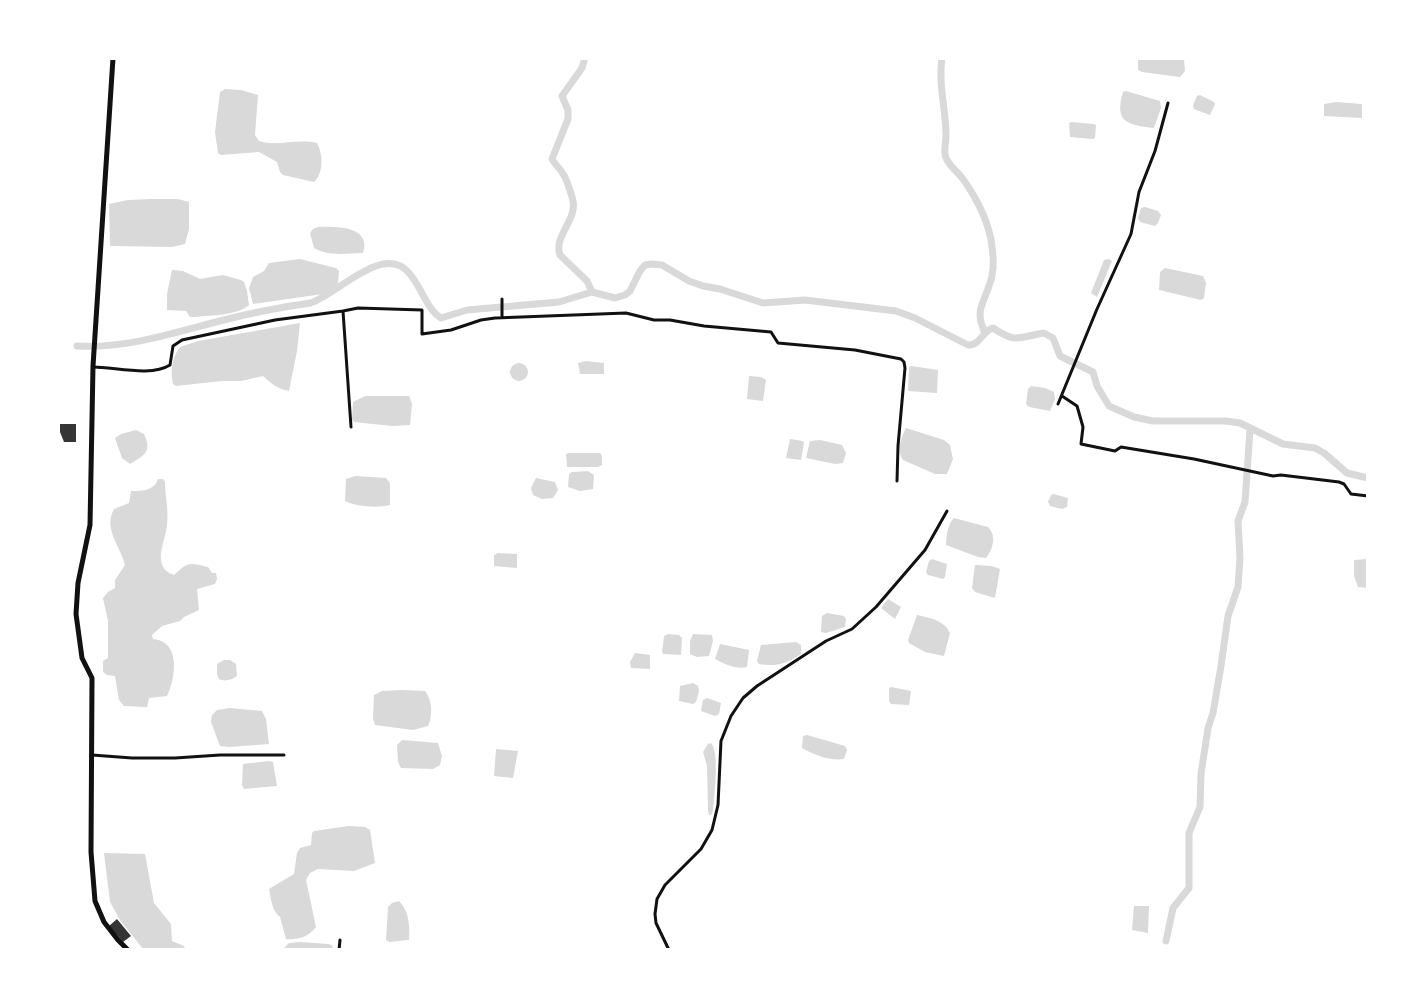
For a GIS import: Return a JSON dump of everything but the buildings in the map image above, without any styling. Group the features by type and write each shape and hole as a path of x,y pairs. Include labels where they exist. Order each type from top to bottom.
{"main road":[{"path":"113,58 93,367 90,525 78,583 76,614 82,658 92,678 91,852 95,901 104,922 117,940 128,950"}],"street":[{"path":"1058,404 1131,234 1139,192 1155,151 1168,103"},
{"path":"502,299 502,317"},
{"path":"93,367 130,370 163,369 170,365 173,346 182,340 275,320 357,308 422,310 422,334 451,330 481,320 502,317 626,313 654,320 771,332 778,343 855,350 901,359 904,362 897,481"},
{"path":"343,311 351,427"},
{"path":"1062,396 1077,406 1083,427 1082,444 1088,446 1115,451 1121,447 1194,459 1273,476 1339,482 1344,484 1351,494 1368,496"},
{"path":"669,950 656,922 657,899 665,885 701,849 712,830 718,805 721,741 731,716 743,698 757,686 826,641 852,629 876,608 925,550 947,511"},
{"path":"92,755 132,758 175,758 220,754 284,755"},
{"path":"339,950 340,940"}],"shaded area":[{"path":"1138,59 1184,59 1185,71 1180,77 1142,72 1138,70"},
{"path":"225,89 241,90 258,95 255,135 259,141 317,143 322,163 320,174 314,182 283,175 277,162 259,152 221,155 218,153 215,132 220,92"},
{"path":"1123,92 1160,101 1161,108 1154,128 1136,125 1125,120 1120,110"},
{"path":"1200,95 1215,104 1210,115 1194,109 1193,105 1197,96"},
{"path":"1337,102 1362,104 1362,118 1324,116 1324,104"},
{"path":"1069,123 1096,125 1095,138 1070,137"},
{"path":"151,199 178,199 189,202 189,229 185,244 172,247 110,246 109,204"},
{"path":"1141,208 1158,211 1161,215 1155,226 1140,222 1138,218"},
{"path":"318,227 343,228 357,233 362,237 363,253 332,254 314,248 310,233"},
{"path":"300,259 336,268 339,271 338,283 323,294 253,304 249,288 253,277 264,271 269,263"},
{"path":"1104,260 1112,261 1097,297 1091,293"},
{"path":"1165,268 1203,276 1206,283 1204,298 1201,300 1159,290 1160,272"},
{"path":"172,270 183,271 200,279 223,275 241,280 247,291 249,305 231,313 195,317 190,317 186,311 167,310 167,294"},
{"path":"300,323 289,391 271,383 263,376 241,381 176,386 173,384 172,365 180,347 198,341"},
{"path":"586,361 604,363 604,374 580,374 578,363"},
{"path":"519,363 525,366 528,372 525,378 519,381 513,378 510,372 513,366"},
{"path":"909,367 938,370 937,393 908,391"},
{"path":"749,376 766,380 763,401 747,399"},
{"path":"1031,386 1054,392 1055,399 1050,411 1029,407 1026,404 1028,389"},
{"path":"365,396 409,396 412,404 410,425 392,426 354,422 352,420 353,402"},
{"path":"906,428 944,440 950,445 953,459 947,474 935,474 903,460 900,448"},
{"path":"136,430 144,434 147,449 143,455 130,464 122,458 115,438"},
{"path":"790,439 803,441 801,460 786,458"},
{"path":"820,440 842,445 846,453 843,463 835,464 806,458 810,441"},
{"path":"600,453 602,465 567,467 566,454"},
{"path":"588,471 594,475 593,489 580,491 568,487 569,474"},
{"path":"355,476 386,478 390,483 390,505 355,505 345,501 346,479"},
{"path":"536,478 555,482 558,490 553,498 542,499 533,495 531,488"},
{"path":"158,479 163,479 165,482 167,509 167,525 161,553 163,566 174,575 189,564 201,565 208,567 212,573 216,573 217,579 215,584 197,589 199,610 180,621 162,626 152,635 153,639 162,641 168,646 172,653 173,680 167,696 149,698 147,707 124,706 119,700 115,676 103,672 103,661 108,658 108,621 103,598 115,588 115,580 125,565 111,530 111,516 114,509 129,503 131,491 151,488"},
{"path":"1054,494 1068,498 1067,507 1062,509 1050,506 1048,502"},
{"path":"954,518 988,527 993,542 986,558 946,545 949,527"},
{"path":"498,553 517,554 517,568 494,566 494,555"},
{"path":"932,559 947,564 943,579 928,575 926,572 929,561"},
{"path":"1367,559 1367,588 1358,587 1354,576 1354,560"},
{"path":"975,565 1000,569 995,598 975,592 972,588"},
{"path":"888,599 901,607 895,619 881,608"},
{"path":"827,613 844,616 845,627 826,633 821,632 822,616"},
{"path":"917,615 936,620 950,633 944,656 925,652 909,643"},
{"path":"693,634 712,635 713,641 709,656 697,657 690,654 690,641"},
{"path":"679,635 682,638 681,655 663,654 664,636"},
{"path":"796,642 801,645 801,654 791,660 770,665 759,664 757,661 761,645"},
{"path":"720,644 749,650 747,667 726,665 715,659"},
{"path":"635,653 650,655 650,669 631,668 630,662"},
{"path":"230,660 236,664 237,676 233,679 219,679 217,664"},
{"path":"693,683 698,686 699,691 696,702 693,704 679,701 680,686"},
{"path":"889,688 911,691 909,705 891,704"},
{"path":"382,691 425,691 431,708 428,726 413,730 375,725 374,695"},
{"path":"707,698 721,703 719,714 715,716 701,711 703,700"},
{"path":"230,708 262,711 266,719 269,744 220,746 211,722 212,715 217,710"},
{"path":"807,735 845,746 847,750 844,759 822,757 802,748 803,736"},
{"path":"402,740 438,743 442,756 440,765 433,769 401,768 398,762 397,745"},
{"path":"711,743 714,748 716,776 713,811 709,815 707,766 703,752"},
{"path":"496,749 518,751 513,778 494,776"},
{"path":"273,762 277,786 244,789 242,785 243,764"},
{"path":"349,826 365,827 370,830 375,863 354,871 318,869 310,873 306,880 316,927 302,937 286,939 280,917 272,905 269,889 294,874 297,853 300,848 311,845 314,831"},
{"path":"104,853 145,854 154,903 171,924 172,941 184,946 185,949 143,949 120,920 110,902"},
{"path":"399,901 408,919 409,940 389,942 386,940 388,907"},
{"path":"1134,906 1149,906 1148,933 1132,930"},
{"path":"289,943 328,944 332,945 333,949 283,949"}],"waterway":[{"path":"585,58 582,68 562,96 568,110 568,119 552,159 564,176 573,201 572,215 560,242 560,255 587,281 592,292"},
{"path":"942,58 941,77 946,126 945,156 978,203 992,246 992,277 980,314 985,333"},
{"path":"77,346 134,342 248,314 310,303 373,267 386,264 398,265 409,273 428,304 441,318 467,310 559,302 592,292 615,298 630,291 645,265 662,265 689,281 763,303 805,300 896,311 968,345 976,343 993,328 1013,338 1044,333 1053,338 1060,356 1093,372 1097,386 1109,406 1134,417 1153,421 1240,423 1283,444 1315,448 1347,473 1368,478"},
{"path":"1166,941 1173,908 1189,888 1189,833 1200,807 1201,774 1208,728 1213,713 1228,616 1238,587 1240,558 1238,521 1245,502 1250,430"}]}
